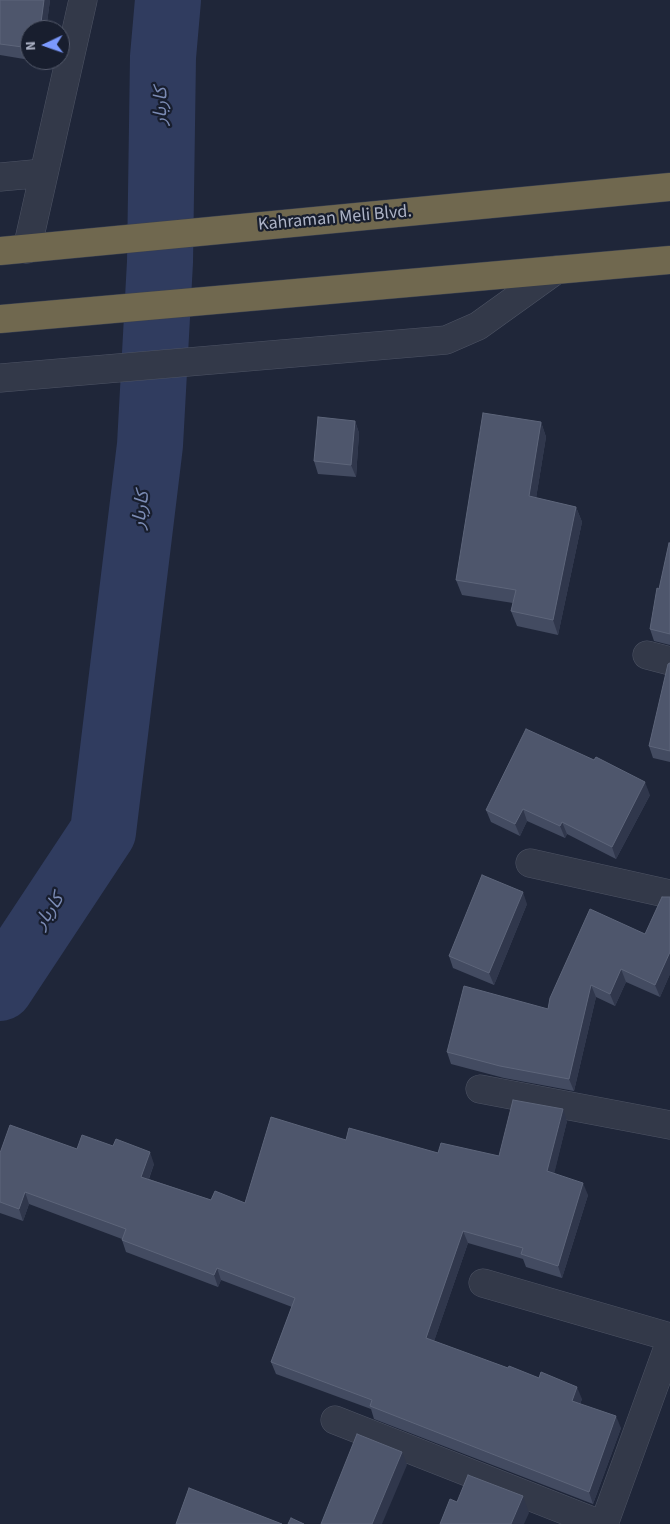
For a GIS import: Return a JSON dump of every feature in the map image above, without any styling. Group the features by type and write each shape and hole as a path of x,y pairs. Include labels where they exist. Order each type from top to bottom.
{"highway":[{"name":"Kahraman Meli Blvd.","path":"0,251 670,187"},
{"path":"0,319 670,260"}],"street":[{"path":"27,249 83,0"},
{"path":"0,177 44,173"},
{"path":"0,378 446,340 478,326 556,270"},
{"path":"530,863 670,894"},
{"path":"480,1089 670,1125"},
{"path":"482,1282 670,1337"},
{"path":"604,1524 670,1342"},
{"path":"335,1420 600,1524"}],"building":[{"path":"0,0 44,0 41,20 20,20 20,47 0,44"},
{"path":"483,413 541,422 529,496 576,507 553,620 511,611 516,590 456,580"},
{"path":"318,417 355,421 351,465 314,461"},
{"path":"669,543 670,634 650,629 657,588 659,589"},
{"path":"670,663 670,751 649,746 668,664"},
{"path":"526,729 594,760 596,757 645,782 612,847 562,822 560,826 523,809 515,824 486,810"},
{"path":"482,875 523,892 489,973 449,956"},
{"path":"662,897 670,897 670,952 655,985 621,969 610,994 591,985 569,1079 500,1066 447,1052 464,986 548,1009 550,998 590,909 645,934"},
{"path":"513,1100 563,1109 547,1171 583,1183 558,1266 521,1254 523,1248 463,1231 426,1338 539,1378 541,1372 577,1387 572,1401 616,1416 589,1492 370,1406 372,1400 271,1362 295,1298 217,1268 214,1275 122,1240 126,1229 25,1192 19,1209 0,1202 0,1153 10,1125 77,1149 82,1135 113,1146 116,1139 150,1152 141,1177 211,1200 215,1191 245,1203 271,1117 346,1140 349,1128 438,1153 441,1143 499,1156"},
{"path":"357,1434 402,1452 372,1524 321,1524"},
{"path":"468,1475 523,1496 511,1524 440,1524 450,1499 457,1502"},
{"path":"189,1488 282,1524 176,1524"},
{"path":"291,1518 304,1524 288,1524"}],"waterway":[{"name":"کاربار","path":"0,988 103,832 150,445 160,262 163,57 168,0"}]}
